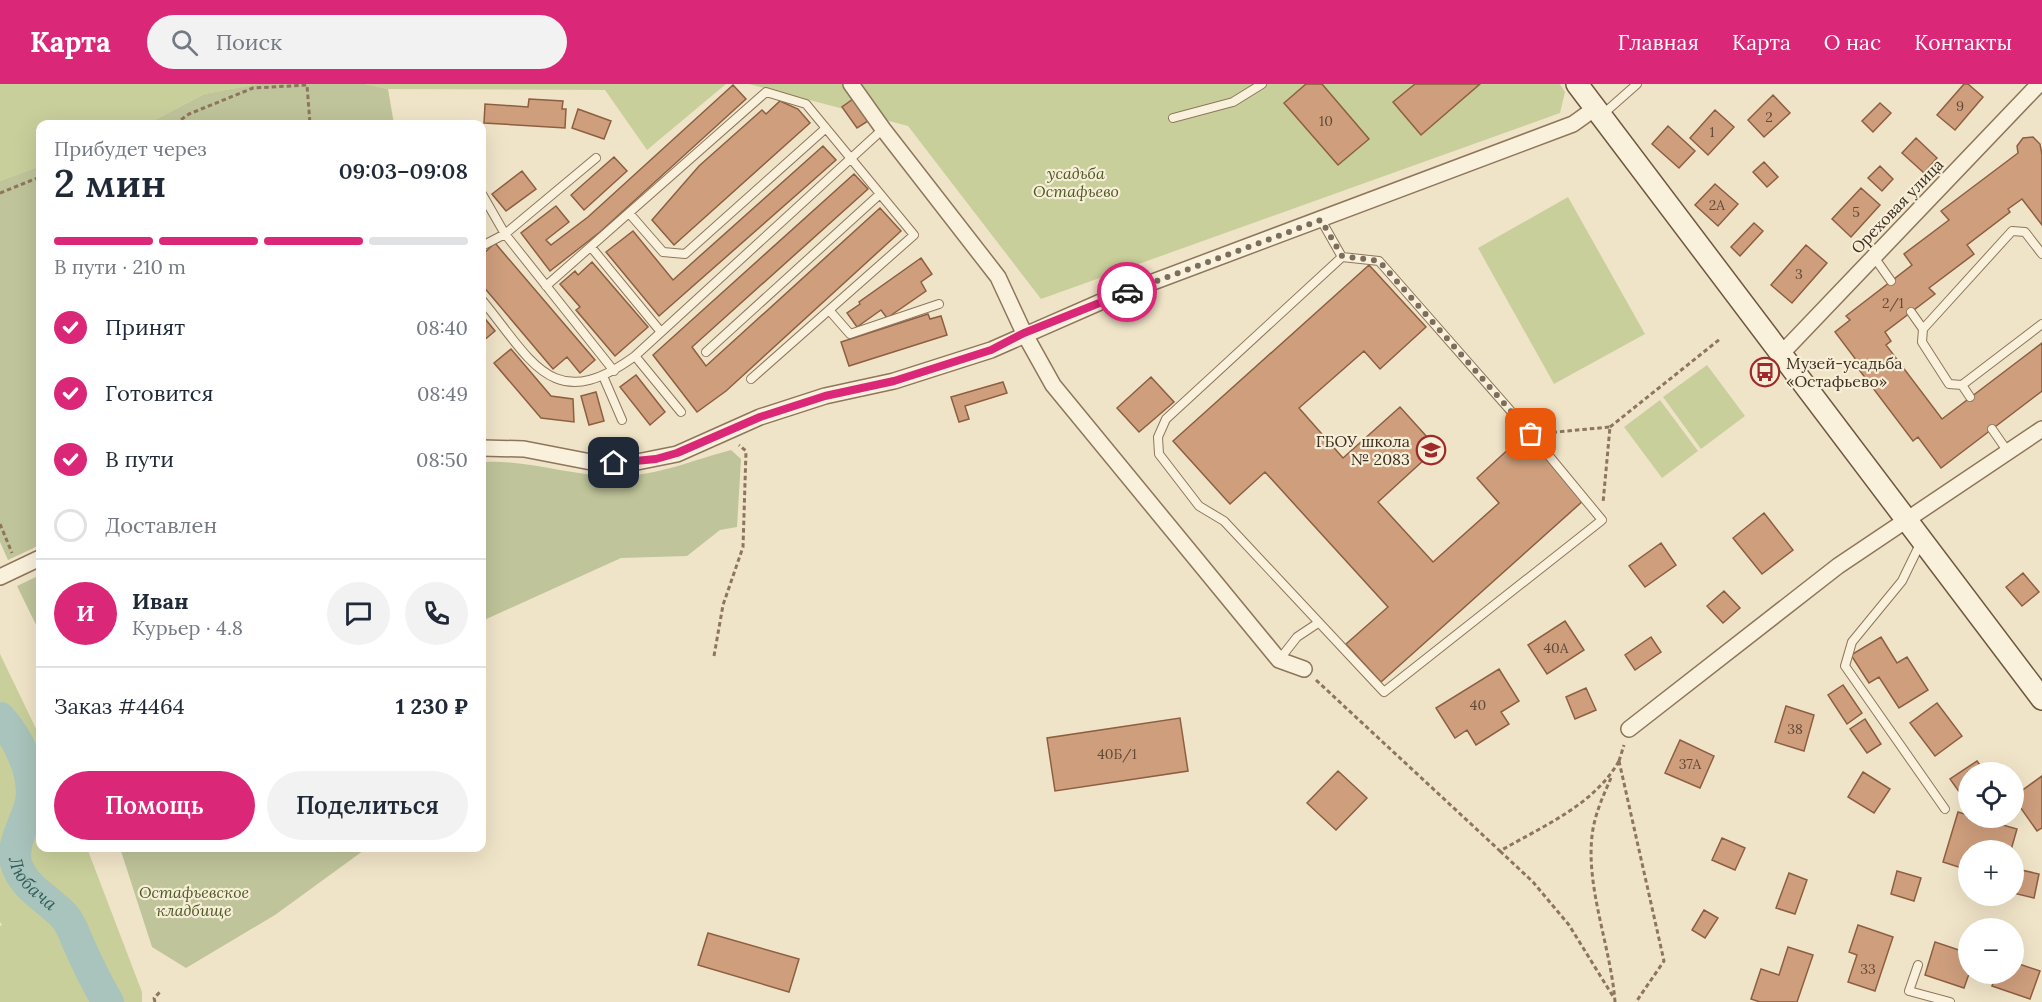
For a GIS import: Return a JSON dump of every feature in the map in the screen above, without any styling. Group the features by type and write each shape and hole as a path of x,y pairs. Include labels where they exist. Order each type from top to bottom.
{"street":[{"path":"851,84 883,129 998,277 1024,333 1053,385 1279,660 1304,669"},
{"path":"1577,84 2042,699"},
{"name":"Ореховая улица","path":"1782,353 2039,84"},
{"path":"486,448 524,449 591,462 614,463 656,459 677,453 760,417 825,396 894,381 991,350 1024,333 1597,113"},
{"path":"1629,729 1838,566 2042,429"},
{"path":"0,577 36,560"}],"lane":[{"path":"1173,118 1233,102 1262,84"},
{"path":"1597,113 1637,84"},
{"path":"546,286 766,92 806,104 915,235 751,379"},
{"path":"629,213 663,252 685,254 826,128"},
{"path":"486,305 543,374 566,383 586,382 603,376 635,356 883,129"},
{"path":"486,244 505,234 596,158"},
{"path":"706,352 880,194"},
{"path":"486,201 505,234 614,371"},
{"path":"1321,220 1342,256"},
{"path":"2042,254 2025,232 2012,231 1923,329 1922,342 1948,384 1962,385 2042,324"},
{"path":"591,247 661,332"},
{"path":"1342,256 1379,261 1531,434 1602,520 1384,692 1224,521 1199,506 1159,454 1158,437 1166,419 1342,256"},
{"path":"1874,256 1891,281"},
{"path":"829,310 849,334 939,304"},
{"path":"1911,312 1923,329"},
{"path":"635,356 681,412"},
{"path":"603,376 622,420"},
{"path":"1962,385 1970,397"},
{"path":"1992,429 2008,452"},
{"path":"1922,542 1902,581 1852,642 1845,666 1945,808"},
{"path":"1279,660 1297,637 1318,623"},
{"path":"1918,965 1909,991 1950,1002"}],"path":[{"path":"181,120 189,114 253,88 307,85 310,120"},
{"path":"0,193 36,179"},
{"path":"1531,434 1610,427 1720,339"},
{"path":"1602,520 1610,427"},
{"path":"714,656 723,605 743,547 746,451 741,445 730,446"},
{"path":"0,524 18,568"},
{"path":"1304,669 1533,882 1569,925 1615,1001"},
{"path":"1615,1001 1594,883 1592,836 1601,802 1619,761 1629,729"},
{"path":"1500,851 1572,810 1609,778 1619,761"},
{"path":"1619,761 1664,961 1636,1002"},
{"path":"155,1002 154,998 160,992"}],"green space":[{"path":"0,84 257,84 204,94 155,120 36,120 36,168 0,181"},
{"path":"257,84 365,84 388,89 393,120 155,120 204,94"},
{"path":"365,84 726,84 647,150 605,90 388,89"},
{"name":"усадьба Остафьево","path":"749,84 1560,84 1565,92 1560,113 1041,299 908,126"},
{"path":"36,168 36,547 8,560 0,542 0,181"},
{"path":"1568,197 1645,334 1554,384 1478,248"},
{"path":"1707,365 1745,416 1701,449 1663,397"},
{"path":"1660,400 1698,451 1662,478 1624,427"},
{"path":"731,450 741,459 737,527 720,530 687,556 621,558 486,619 486,462 515,463 614,476 659,471"},
{"path":"36,577 36,625 17,586"},
{"path":"0,654 36,729 36,852 89,852 142,992 142,1002 0,1002 0,926 2,925 0,922"},
{"name":"Остафьевское кладбище","path":"121,852 362,852 275,915 186,968 152,947"}],"building":[{"path":"1306,84 1322,84 1369,139 1338,165 1284,103"},
{"path":"1415,84 1480,84 1421,135 1393,102"},
{"path":"1964,84 1968,84 1983,97 1955,130 1937,115"},
{"path":"733,85 746,99 600,232 550,271 521,233 556,206 569,222 546,240 551,245 588,217"},
{"path":"1773,95 1790,113 1764,137 1748,120"},
{"path":"529,99 563,101 562,109 566,109 565,128 486,123 484,120 485,104 528,107"},
{"path":"853,99 868,121 857,128 842,107"},
{"path":"780,101 798,109 810,123 674,245 652,220 699,166 762,110 766,114"},
{"path":"1880,103 1891,113 1873,132 1862,121"},
{"path":"578,109 611,121 604,139 572,128"},
{"path":"1715,110 1734,127 1708,155 1690,138"},
{"path":"1668,126 1695,151 1679,168 1652,144"},
{"path":"2033,137 2040,144 2042,155 2042,225 2022,199 2008,209 2010,212 1967,245 1974,254 1929,288 1935,294 1885,332 1891,341 1886,345 1942,419 2042,343 2042,391 1941,468 1918,437 1913,441 1857,367 1860,365 1835,332 1850,320 1846,316 1912,265 1904,254 1949,220 1941,211 2018,153 2017,146 2023,138"},
{"path":"1916,138 1937,158 1924,173 1902,153"},
{"path":"823,146 836,160 659,316 606,252 633,231 673,280"},
{"path":"614,157 627,171 584,210 571,195"},
{"path":"1764,162 1778,177 1767,187 1753,172"},
{"path":"1880,166 1893,179 1882,191 1868,178"},
{"path":"522,171 536,189 506,211 492,194"},
{"path":"854,174 868,189 692,347 706,366 880,208 901,231 726,391 697,412 653,355"},
{"path":"1715,184 1738,204 1718,226 1695,205"},
{"path":"1861,188 1880,205 1851,237 1832,219"},
{"path":"1754,223 1763,231 1740,256 1731,247"},
{"path":"495,243 595,360 580,373 567,357 553,369 486,290 486,251"},
{"path":"1806,245 1827,263 1792,303 1771,285"},
{"path":"921,258 932,274 921,282 926,291 887,318 881,310 857,327 847,313"},
{"path":"592,262 648,327 615,356 576,310 580,307 560,284 575,271 578,275"},
{"path":"1369,265 1426,327 1380,369 1364,351 1299,408 1343,458 1400,407 1437,448 1378,502 1433,562 1499,503 1477,478 1525,434 1584,500 1381,682 1346,644 1388,607 1265,472 1230,504 1173,441"},
{"path":"928,314 930,319 941,316 947,335 849,366 841,342"},
{"path":"486,320 495,331 486,339"},
{"path":"511,349 551,396 573,399 574,422 541,418 494,363"},
{"path":"636,375 665,412 650,425 620,387"},
{"path":"1151,377 1174,402 1139,432 1117,408"},
{"path":"1003,382 1007,393 965,406 969,419 959,422 951,397"},
{"path":"596,392 604,421 589,425 581,396"},
{"path":"1764,513 1793,550 1762,574 1733,538"},
{"path":"1661,543 1676,565 1645,587 1629,566"},
{"path":"2023,573 2039,592 2022,606 2006,587"},
{"path":"1724,591 1740,608 1723,623 1707,606"},
{"path":"1565,621 1584,650 1547,674 1528,645"},
{"path":"1651,637 1661,652 1635,670 1625,655"},
{"path":"1881,637 1897,663 1907,657 1928,690 1899,708 1879,677 1869,683 1851,655"},
{"path":"1499,669 1519,701 1501,712 1509,724 1476,745 1467,730 1455,738 1436,708"},
{"path":"1843,685 1862,713 1847,724 1828,695"},
{"path":"1586,688 1596,710 1575,719 1566,697"},
{"path":"1937,703 1962,736 1935,756 1910,723"},
{"path":"1786,706 1814,715 1804,751 1775,742"},
{"path":"1180,718 1188,771 1055,791 1047,738"},
{"path":"1865,719 1881,744 1867,753 1850,729"},
{"path":"1680,740 1714,756 1700,788 1665,773"},
{"path":"1338,771 1367,798 1336,830 1307,803"},
{"path":"1863,772 1890,789 1874,813 1848,797"},
{"path":"1958,774 1958,790 1950,779"},
{"path":"2042,776 2042,828 2037,831 2024,813 2024,789"},
{"path":"1958,812 1958,828 2017,829 2014,840 1958,840 1958,867 1943,862"},
{"path":"1722,838 1745,848 1735,870 1712,860"},
{"path":"1897,871 1921,878 1914,901 1891,894"},
{"path":"2024,871 2039,874 2034,898 2024,896"},
{"path":"1789,873 1807,880 1795,914 1776,908"},
{"path":"1704,910 1718,918 1705,938 1692,930"},
{"path":"1858,925 1893,937 1875,991 1848,982 1857,955 1849,952"},
{"path":"708,933 799,959 789,992 698,965"},
{"path":"1935,942 1958,950 1958,984 1965,984 1964,988 1925,975"},
{"path":"1788,947 1813,955 1797,1002 1760,1002 1751,999 1761,969 1779,975"},
{"path":"2024,966 2040,971 2030,999 1992,986 1993,984 2024,984"}],"waterway":[{"name":"Любача","path":"0,718 19,746 31,780 31,802 17,840 15,855 19,872 30,886 67,920 108,1002"}],"way so far":[{"path":"1127,292 1321,220 1342,256 1379,261 1531,434"}],"place":[{"name":"Музей-усадьба «Остафьево»","path":"1765,372"},
{"name":"ГБОУ школа № 2083","path":"1431,450"}],"route":[{"path":"614,463 656,459 677,453 760,417 825,396 894,381 991,350 1024,333 1127,292"}]}
